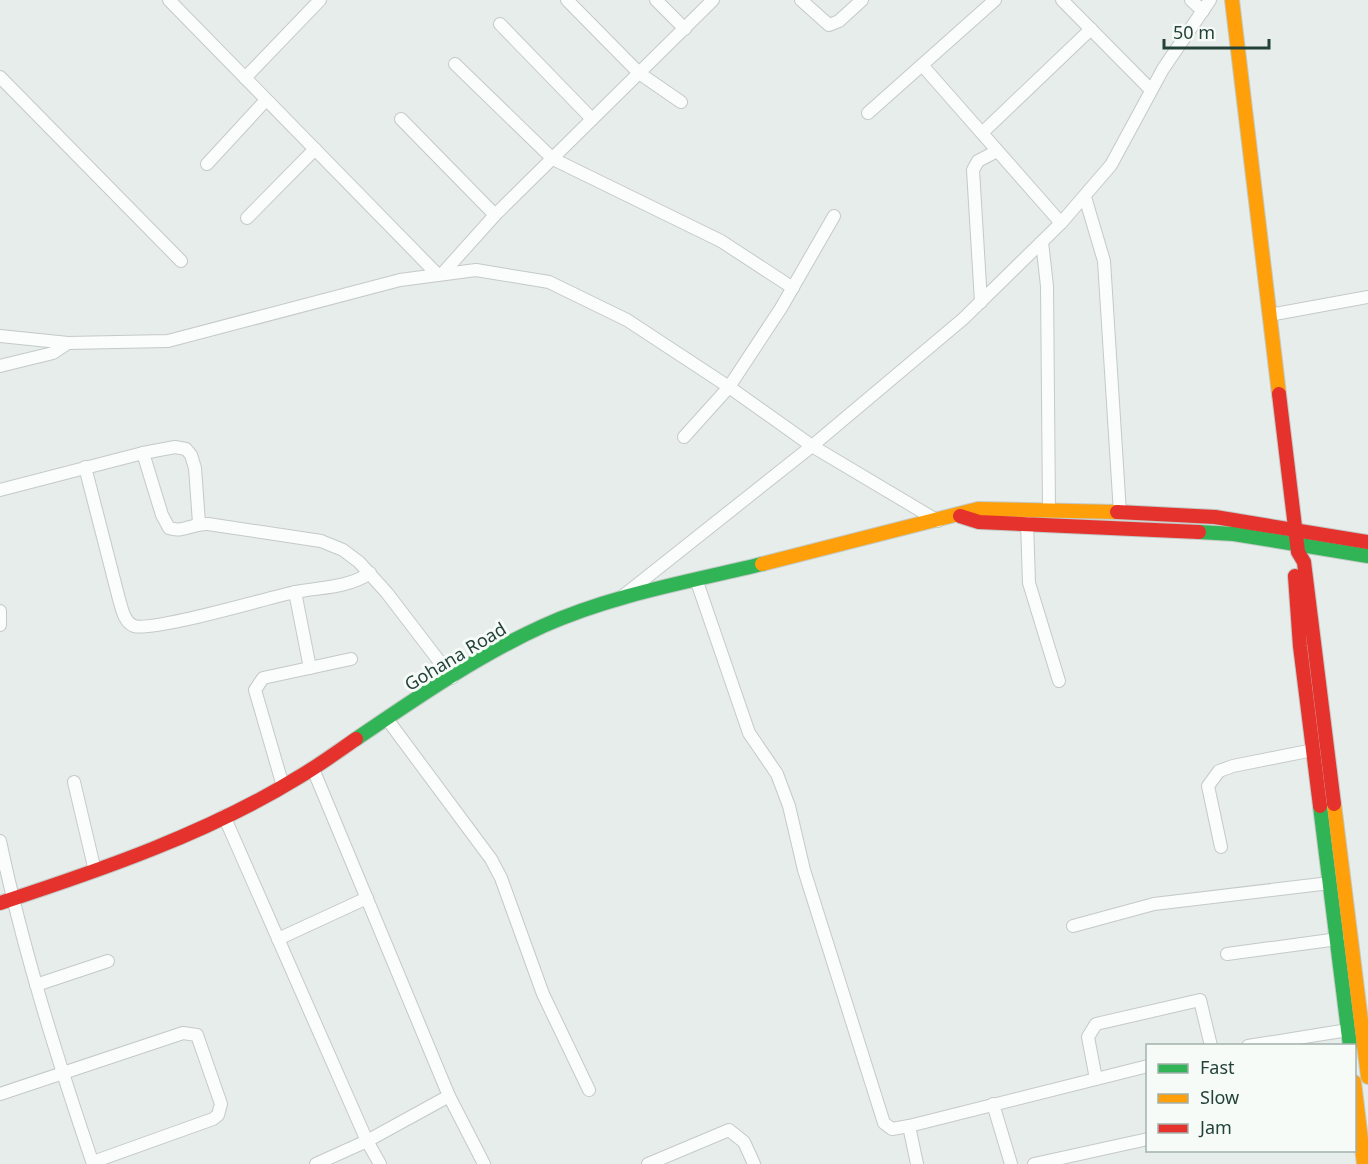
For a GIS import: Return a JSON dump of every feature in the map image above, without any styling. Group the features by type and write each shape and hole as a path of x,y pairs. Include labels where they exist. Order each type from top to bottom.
{"main road":[{"path":"1232,0 1295,529 1297,548 1294,561 1300,646 1350,1044"},
{"name":"Gohana Road","path":"6,902 180,838 313,769 452,678 543,626 621,597 960,516 978,509 1049,509 1215,517 1368,542"},
{"path":"960,516 979,522 1027,522 1234,534 1297,548 1368,556"},
{"path":"1297,548 1304,562 1366,1036 1368,1077"},
{"path":"1356,1104 1363,1164"}],"street":[{"path":"169,0 440,274"},
{"path":"245,78 320,0"},
{"path":"567,0 639,73 681,102"},
{"path":"656,0 685,29"},
{"path":"440,274 495,215 713,0"},
{"path":"801,0 829,25 839,21 862,0"},
{"path":"868,113 995,0"},
{"path":"1062,0 1151,90"},
{"path":"621,597 812,446 981,302 1061,223 1111,165 1151,90 1206,5 1191,0"},
{"path":"500,24 592,119"},
{"path":"982,133 1091,28"},
{"path":"455,64 553,159 722,241 793,288"},
{"path":"922,65 1061,223"},
{"path":"0,77 181,261"},
{"path":"207,164 266,100"},
{"path":"401,119 495,215"},
{"path":"247,219 315,149"},
{"path":"981,302 973,170 978,161 997,151"},
{"path":"1085,197 1104,261 1120,513"},
{"path":"684,437 729,387 793,288 834,216"},
{"path":"1042,242 1047,286 1049,509"},
{"path":"0,336 68,343 168,341 400,280 476,270 549,282 627,320 729,387 812,446 938,521"},
{"path":"1269,315 1368,297"},
{"path":"0,366 53,353 68,343"},
{"path":"0,490 85,467 175,447 186,449 191,455 195,468 199,523"},
{"path":"143,453 162,514 169,528 180,531 199,523 321,541 343,550 370,573 452,678"},
{"path":"85,467 122,608 131,625 139,627 165,623 295,592 356,583 370,573"},
{"path":"1027,522 1029,583 1059,681"},
{"path":"696,579 749,733 777,774 789,806 804,870 866,1060 880,1118 892,1129 909,1126 1146,1066"},
{"path":"295,592 310,668"},
{"path":"0,611 0,625"},
{"path":"283,786 255,690 262,678 351,659"},
{"path":"387,719 491,859 501,878 543,994 589,1090"},
{"path":"1221,848 1208,786 1219,771 1233,766 1313,750"},
{"path":"313,769 449,1096 484,1164"},
{"path":"74,782 95,871"},
{"path":"224,816 367,1141 380,1164"},
{"path":"0,841 6,902 36,985 64,1071 93,1163 213,1119 218,1115 221,1104 200,1037 192,1033 183,1033 64,1071 0,1094"},
{"path":"1073,926 1154,904 1330,883"},
{"path":"278,939 367,898"},
{"path":"1227,954 1338,939"},
{"path":"36,985 108,961"},
{"path":"1096,1079 1088,1037 1090,1029 1096,1024 1185,1001 1200,1000 1211,1044"},
{"path":"1260,1044 1348,1030"},
{"path":"316,1164 367,1141 449,1096"},
{"path":"993,1104 1011,1164"},
{"path":"909,1126 917,1164"},
{"path":"648,1164 667,1160 729,1130 744,1142 754,1164"},
{"path":"1034,1164 1146,1139"}],"traffic: fast":[{"path":"1199,532 1234,534 1368,556"},
{"path":"356,739 470,664 543,626 623,598 762,564"},
{"path":"1320,806 1350,1044"}],"traffic: slow":[{"path":"1232,0 1279,394"},
{"path":"762,564 978,509 1117,512"},
{"path":"1334,804 1368,1077"},
{"path":"1356,1098 1364,1164"}],"traffic: jam":[{"path":"1279,394 1298,552 1304,562 1334,804"},
{"path":"1117,512 1215,517 1368,542"},
{"path":"960,516 979,522 1199,532"},
{"path":"1295,576 1300,646 1320,806"},
{"path":"0,903 153,849 228,816 313,768 356,739"}]}
